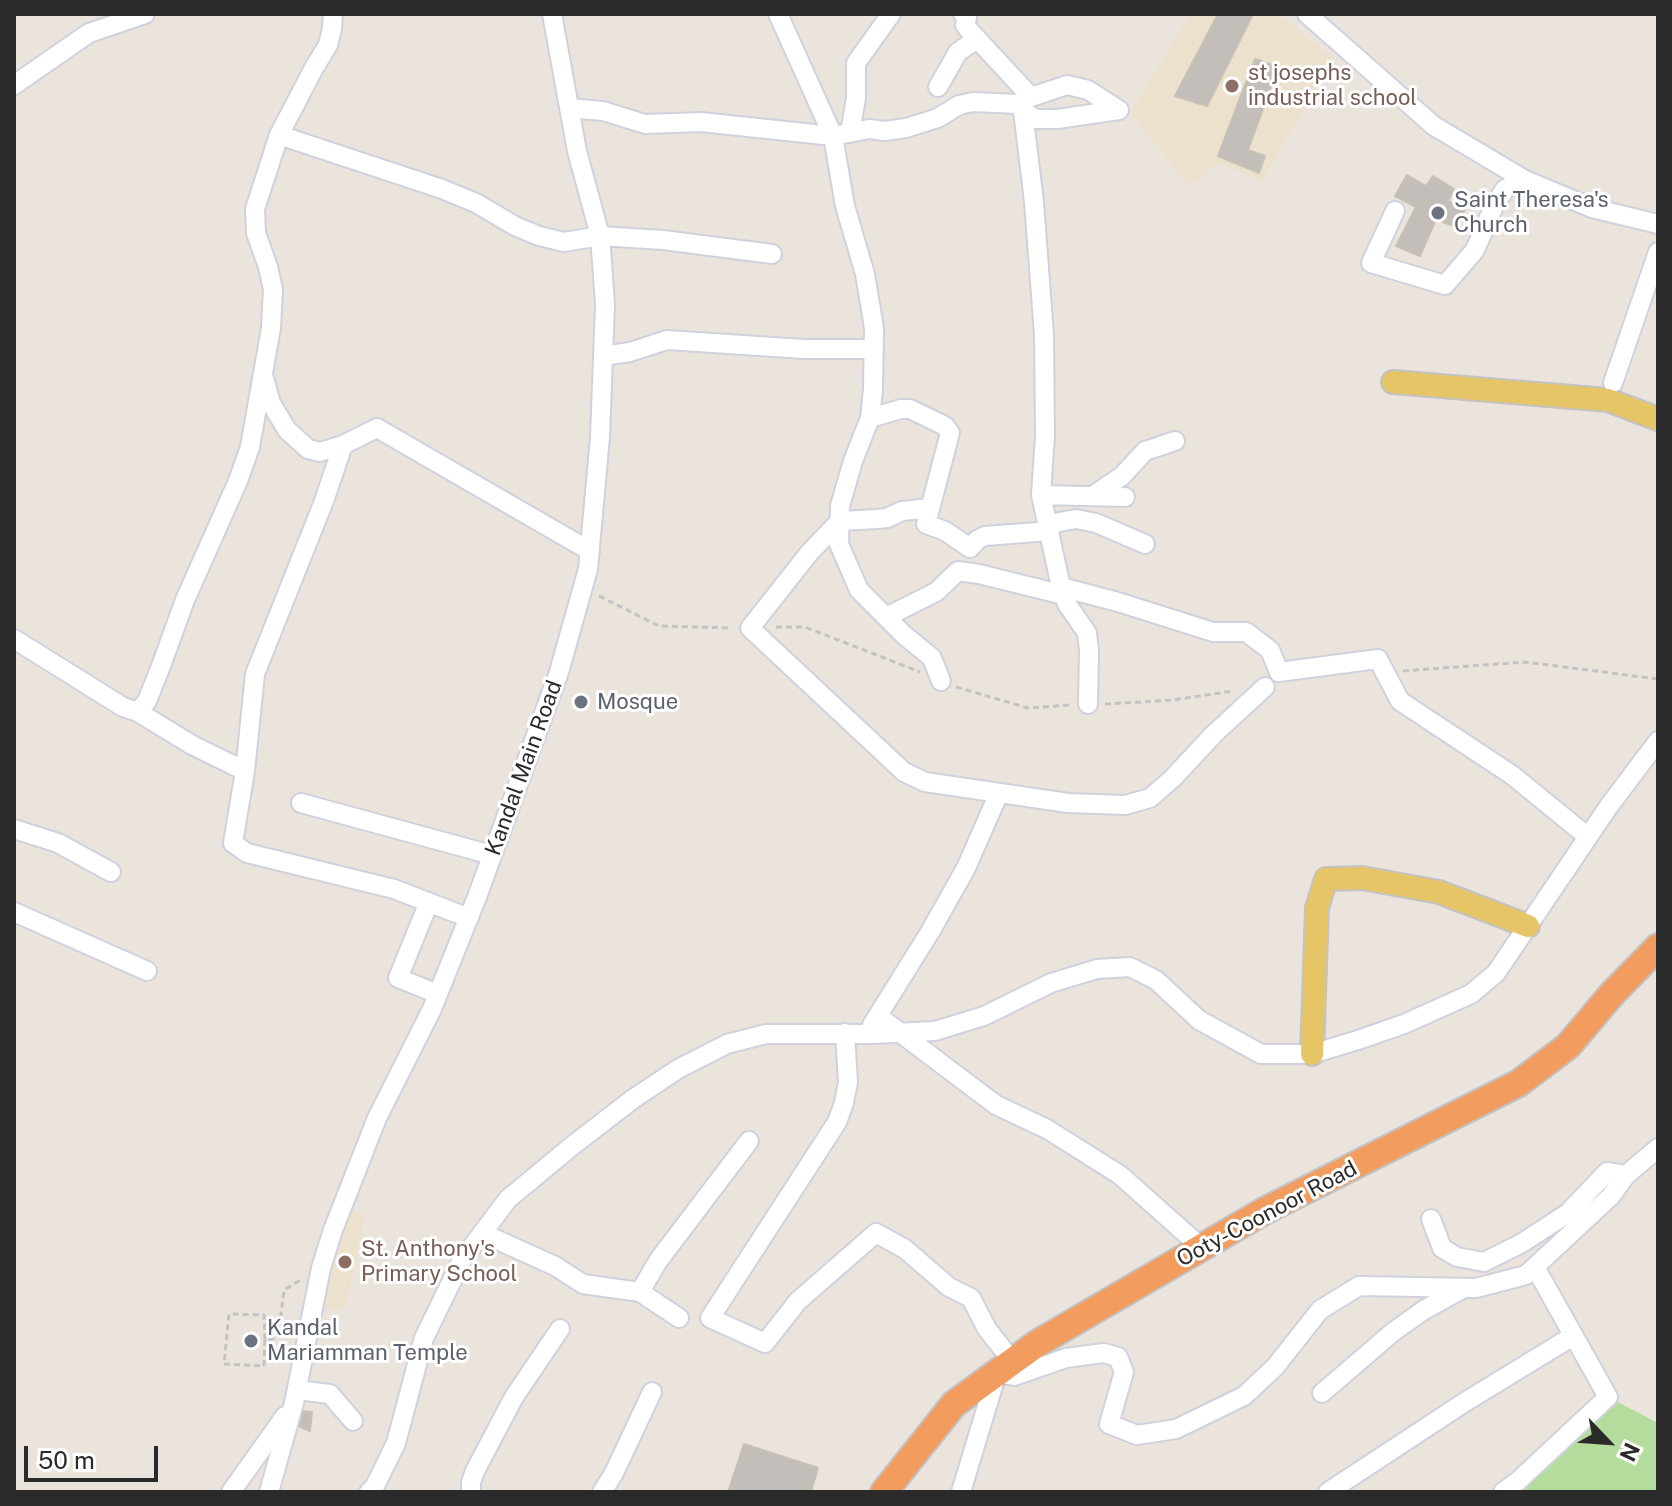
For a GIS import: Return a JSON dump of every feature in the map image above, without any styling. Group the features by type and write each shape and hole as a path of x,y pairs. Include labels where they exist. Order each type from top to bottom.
{"highway":[{"name":"Ooty-Coonoor Road","path":"884,1492 954,1404 1038,1343 1266,1210 1519,1083 1568,1046 1612,994 1658,947"}],"main road":[{"path":"1393,382 1608,400 1658,419"},
{"path":"1312,1054 1317,908 1326,879 1362,878 1439,892 1528,926"}],"street":[{"path":"14,85 89,33 145,14"},
{"path":"138,712 154,685 185,600 250,447 271,328 273,289 256,233 255,209 279,135 328,45 333,14"},
{"name":"Kandal Main Road","path":"269,1492 296,1397 321,1268 333,1230 377,1118 438,994 469,918 559,672 588,569 600,437 605,304 600,236 577,151 552,14"},
{"path":"778,14 842,134"},
{"path":"891,14 856,63 856,98 842,134 845,206 865,274 874,328 874,349 870,418 840,506 839,544 859,590 932,658 941,681"},
{"path":"963,14 967,18 965,25 1024,104 1044,335 1045,435 1041,495 1067,604 1087,633 1088,704"},
{"path":"1307,14 1434,126 1525,180 1592,208 1658,224"},
{"path":"938,87 958,52 977,39"},
{"path":"569,108 603,111 645,124 701,122 842,134 869,129 885,131 906,128 973,102 1024,104"},
{"path":"279,135 442,189 539,236 564,242 600,236 663,240 772,254"},
{"path":"1395,211 1371,263 1445,285 1475,250 1505,189 1525,180"},
{"path":"1613,383 1658,252"},
{"path":"603,356 630,352 667,340 804,349 874,349"},
{"path":"262,370 271,403 287,430 308,449 320,452 343,445 377,428 590,551"},
{"path":"870,418 910,409 945,426 950,433 926,524 945,531 970,548 985,536 1049,528 1076,519 1096,523 1145,544"},
{"path":"1094,495 1122,476 1145,451 1175,441"},
{"path":"343,445 255,674 245,771 233,843 247,853 394,889 469,918"},
{"path":"1041,495 1125,497"},
{"path":"930,508 902,511 887,518 840,521 810,552 750,628 904,772 925,782 1068,803 1125,805 1150,798 1265,687"},
{"path":"886,617 936,592 958,571 1118,602 1213,632 1246,632 1270,650 1279,672 1378,659 1400,701 1512,775 1588,837"},
{"path":"14,639 123,707 138,712 192,745 245,771"},
{"path":"369,1490 396,1443 424,1338 462,1260 508,1199 609,1117 678,1069 727,1044 766,1034 935,1031 984,1016 1062,979 1097,969 1130,967 1156,980 1199,1020 1261,1054 1312,1054 1404,1024 1471,994 1496,973 1588,837 1658,741"},
{"path":"867,1034 966,868 999,793"},
{"path":"301,803 492,855"},
{"path":"14,829 58,843 111,872"},
{"path":"429,902 398,978 438,994"},
{"path":"14,912 147,971"},
{"path":"878,1016 996,1105 1047,1129 1120,1175 1202,1248"},
{"path":"845,1033 848,1082 837,1122 710,1318 765,1343 798,1301 876,1233 905,1249 949,1287 971,1298 1005,1367 1014,1376 1066,1358 1104,1353 1118,1357 1124,1372 1109,1424 1137,1435 1176,1429 1244,1396 1275,1367 1320,1310 1359,1286 1476,1288 1526,1275 1611,1196 1626,1175 1658,1148"},
{"path":"640,1292 658,1261 749,1141"},
{"path":"1431,1219 1442,1248 1457,1257 1484,1262 1522,1243 1568,1213 1607,1172 1626,1175"},
{"path":"482,1233 555,1266 583,1284 640,1292 679,1318"},
{"path":"1503,1492 1608,1397 1535,1267"},
{"path":"1322,1393 1393,1332 1464,1288"},
{"path":"471,1492 475,1471 514,1397 560,1329"},
{"path":"1328,1492 1573,1336"},
{"path":"961,1492 1005,1367"},
{"path":"602,1492 652,1392"},
{"path":"231,1492 296,1397 330,1394 353,1421"}],"path":[{"path":"582,588 659,626 805,627 941,681 1028,708 1173,700 1265,687"},
{"path":"1405,671 1525,662 1658,679"},
{"path":"265,1340 278,1338 284,1290 321,1268"},
{"path":"229,1314 264,1315 265,1340 264,1366 224,1364 229,1314"}],"shaded area":[{"name":"st josephs industrial school","path":"1190,14 1279,14 1334,59 1262,181 1217,163 1190,187 1130,113"},
{"name":"St. Anthony's Primary School","path":"347,1209 365,1216 345,1310 322,1309"}],"green space":[{"path":"1608,1397 1658,1423 1658,1492 1503,1492"}],"building":[{"path":"1218,14 1253,14 1207,106 1175,96"},
{"path":"1255,59 1278,67 1248,150 1265,156 1259,173 1218,156"},
{"name":"Saint Theresa's Church","path":"1407,175 1426,186 1433,176 1454,189 1448,201 1466,207 1456,227 1436,219 1420,256 1396,246 1416,207 1395,196"},
{"path":"300,1411 312,1412 310,1431 298,1426"},
{"path":"744,1444 818,1468 811,1492 728,1492"}],"place":[{"name":"st josephs industrial school","path":"1232,86"},
{"name":"Saint Theresa's Church","path":"1438,213"},
{"name":"Mosque","path":"581,702"},
{"name":"St. Anthony's Primary School","path":"345,1262"},
{"name":"Kandal Mariamman Temple","path":"251,1341"}]}
